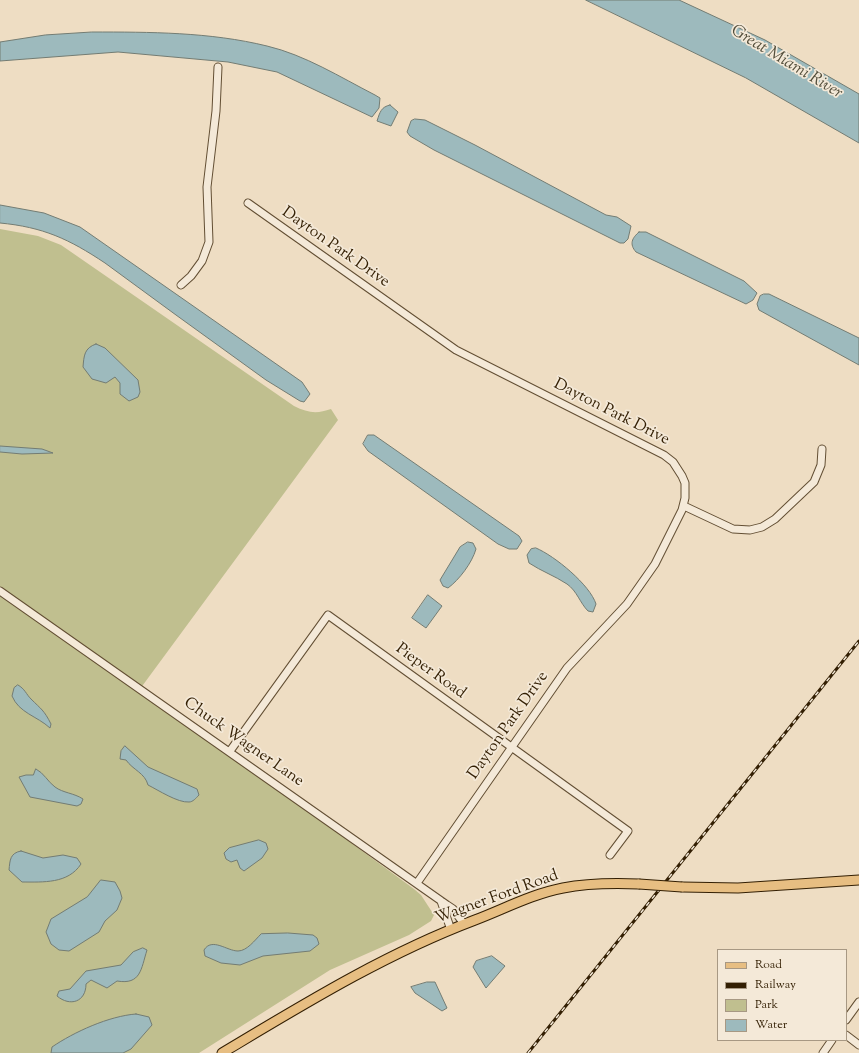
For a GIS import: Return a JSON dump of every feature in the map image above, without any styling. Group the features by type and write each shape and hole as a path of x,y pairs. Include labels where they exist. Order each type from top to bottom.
{"main road":[{"name":"Wagner Ford Road","path":"222,1053 362,971 413,946 533,897 562,888 603,883 738,888 859,880"}],"street":[{"path":"181,285 191,276 202,261 209,242 207,187 216,111 218,67"},
{"name":"Dayton Park Drive","path":"248,203 456,350 664,454 673,462 682,476 685,490 684,506 658,559 645,580 627,604 567,668 511,746 417,884"},
{"path":"684,506 733,529 750,530 762,527 775,519 814,482 821,465 822,448"},
{"name":"Chuck Wagner Lane","path":"0,591 453,909 464,924"},
{"name":"Pieper Road","path":"230,751 328,615 628,831 610,855"},
{"path":"441,901 451,930"},
{"path":"847,1019 859,1002"},
{"path":"847,1037 859,1045"},
{"path":"823,1053 831,1041"}],"green space":[{"path":"0,229 38,236 61,245 294,406 312,412 321,412 331,409 338,420 140,689 296,798 354,845 414,889 421,895 434,915 431,921 409,935 330,970 199,1053 0,1053"}],"water":[{"name":"Great Miami River","path":"586,0 679,0 765,40 859,94 859,143 746,78"},
{"path":"92,32 202,35 245,41 267,46 309,61 375,95 380,98 379,108 372,117 277,72 228,62 118,52 0,61 0,42 45,35"},
{"path":"390,105 398,112 391,126 377,121 381,110"},
{"path":"415,119 425,120 606,215 617,217 631,226 628,239 624,243 620,243 434,150 410,136 407,132 411,121"},
{"path":"0,205 44,213 80,227 302,382 310,394 304,402 300,401 266,380 105,263 79,247 43,231 0,223"},
{"path":"639,232 646,232 744,281 757,293 753,300 746,304 636,252 632,241"},
{"path":"769,294 859,338 859,365 759,310 757,304 760,296"},
{"path":"96,344 105,348 138,380 140,392 138,397 129,401 120,394 120,383 115,377 106,383 92,379 83,367 85,353 89,348"},
{"path":"368,435 374,435 519,536 522,541 517,549 509,549 498,544 368,451 363,444"},
{"path":"0,446 42,449 53,453 22,454 0,452"},
{"path":"468,542 473,543 476,549 465,571 448,588 443,586 440,580 460,547"},
{"path":"536,548 553,557 562,564 587,588 596,604 593,612 588,611 567,584 529,563 527,555 531,549"},
{"path":"428,595 442,606 426,628 412,618"},
{"path":"18,685 44,713 51,724 50,728 15,702 12,696 14,688"},
{"path":"125,746 148,767 197,789 199,795 192,801 184,802 162,793 148,785 142,774 126,760 120,759 121,751"},
{"path":"36,769 50,783 61,791 76,795 83,799 81,804 77,806 30,797 19,777 33,775"},
{"path":"259,840 266,843 268,849 262,858 244,871 240,868 237,860 231,862 226,859 224,853 229,848"},
{"path":"21,851 43,858 63,855 77,858 81,864 76,871 62,878 46,882 22,882 9,870 10,860 13,855"},
{"path":"101,880 115,882 120,891 122,898 117,910 105,921 99,932 69,951 59,950 51,944 46,932 51,919 87,897"},
{"path":"288,933 313,935 317,938 319,944 310,951 263,956 240,965 221,963 205,956 204,950 207,946 215,945 241,951 251,945 261,934"},
{"path":"143,948 147,950 141,969 139,974 131,981 117,981 107,988 91,980 86,984 83,995 76,1001 67,1001 57,996 59,991 70,989 86,971 121,965 133,952"},
{"path":"492,956 505,966 486,988 473,967 476,961"},
{"path":"427,982 435,982 447,1008 442,1011 415,993 411,987"},
{"path":"136,1014 149,1017 152,1025 131,1049 123,1053 51,1053 52,1047 81,1030 103,1021"}],"railway":[{"path":"528,1053 859,641"}]}
